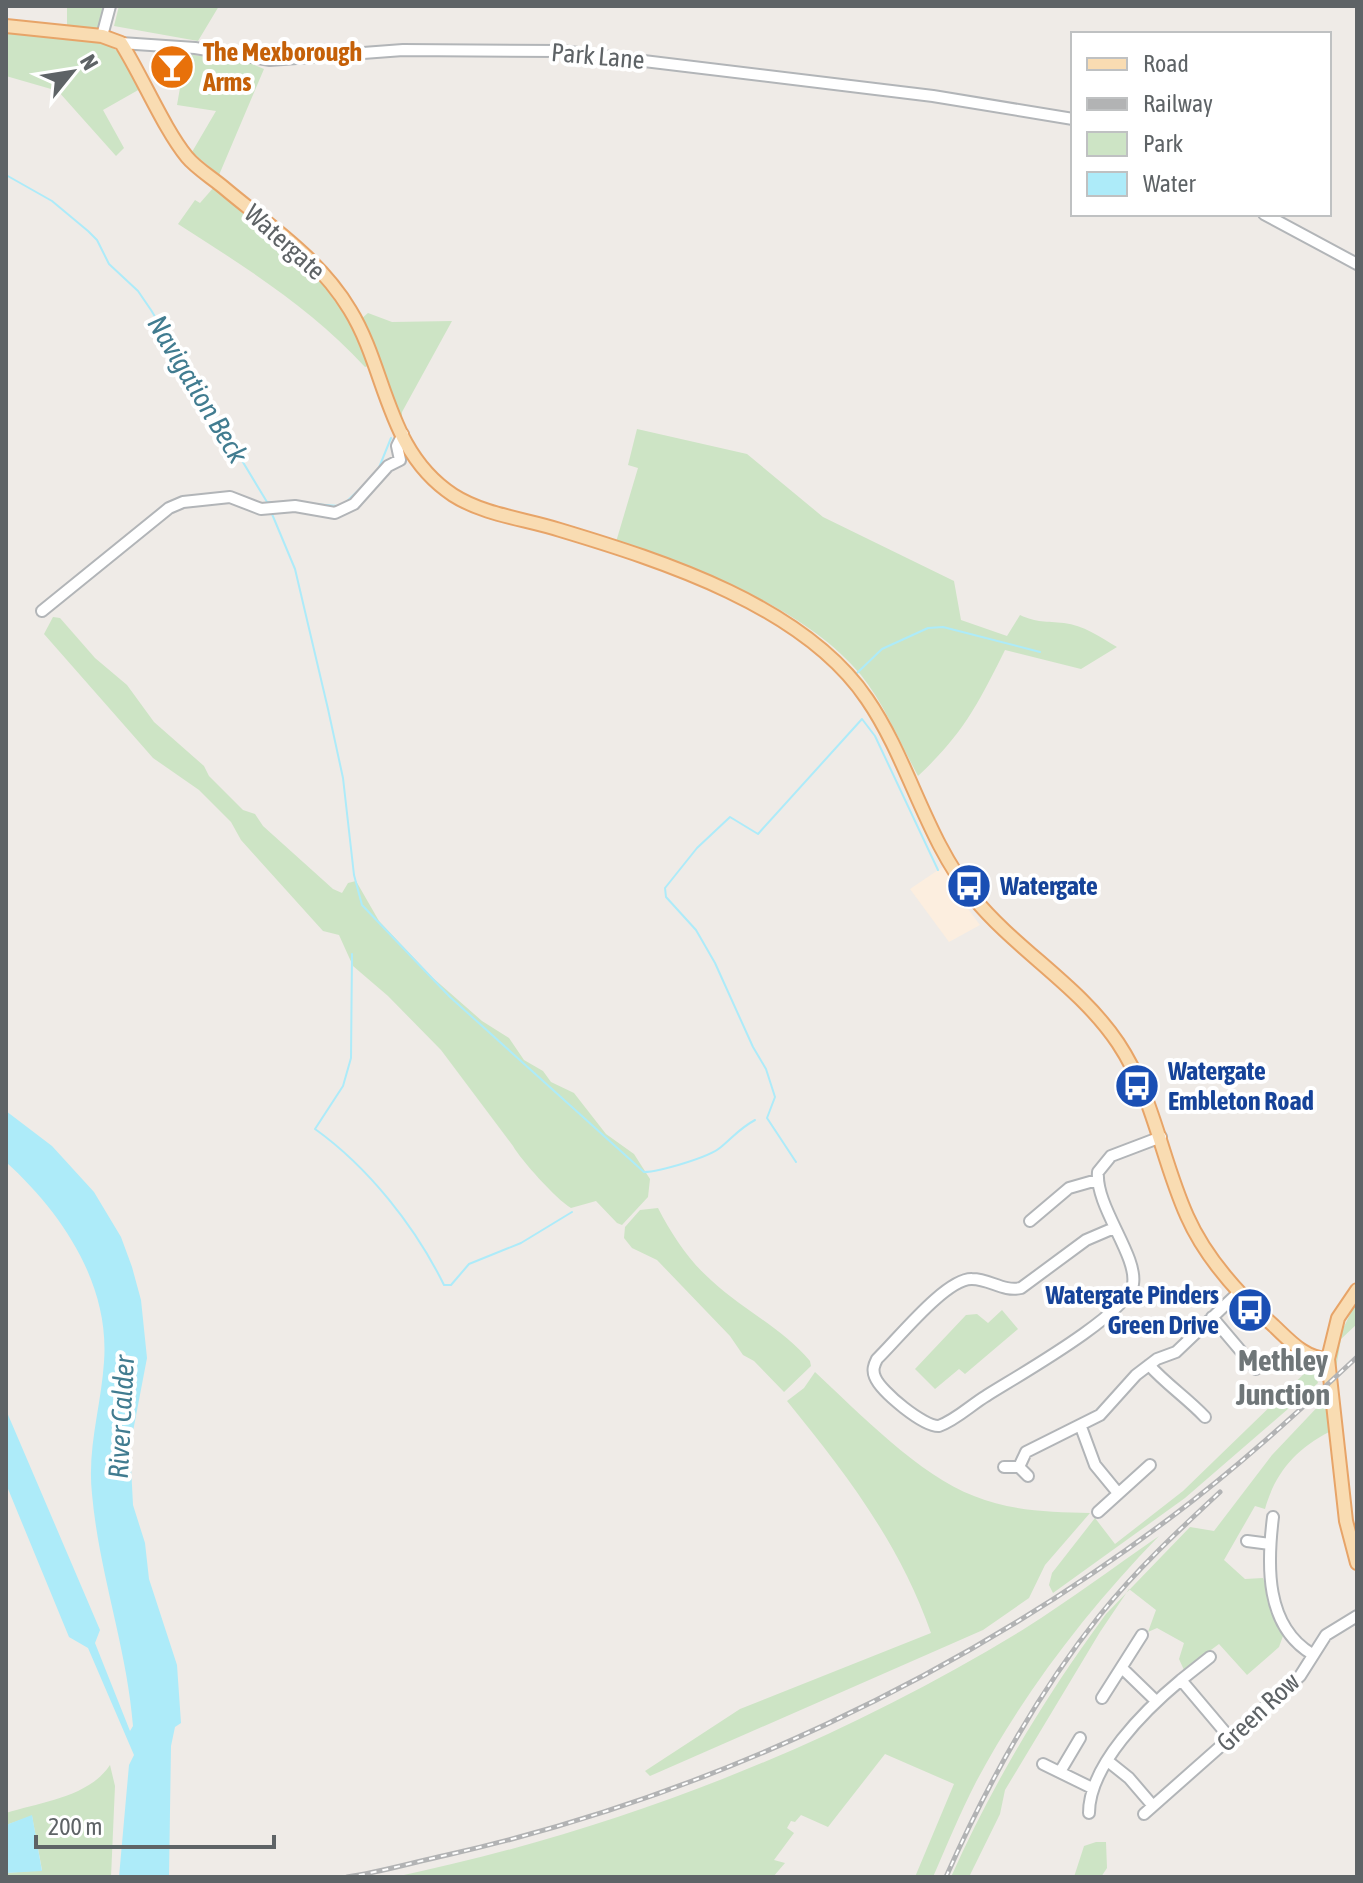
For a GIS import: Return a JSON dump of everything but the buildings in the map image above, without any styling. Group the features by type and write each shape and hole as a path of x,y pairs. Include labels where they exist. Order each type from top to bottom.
{"main road":[{"path":"6,26 102,36 121,43"},
{"name":"Watergate","path":"121,43 187,157 297,245 349,307 403,434 419,463 437,483 467,503 608,544 747,601 817,646 847,673 872,705 955,872 999,924 1100,1020 1136,1073 1192,1228 1239,1292 1303,1352 1315,1359 1328,1359"},
{"path":"1357,1290 1338,1318 1328,1359 1346,1521 1357,1563"}],"street":[{"path":"102,36 110,6"},
{"name":"Park Lane","path":"121,43 195,48 270,60 403,50 561,51 933,96 1071,119"},
{"path":"1268,216 1357,264"},
{"path":"400,460 397,446 403,434"},
{"path":"42,611 169,508 183,502 230,497 261,509 295,506 335,513 354,504 388,466 400,460 419,463"},
{"path":"1114,1228 1086,1240 1021,1288 1009,1290 973,1279 953,1284 877,1359 875,1377 923,1423 945,1424 1065,1347 1127,1295 1133,1284 1130,1268 1097,1180 1101,1165 1111,1156 1161,1137"},
{"path":"1030,1221 1069,1188 1097,1180"},
{"path":"1019,1467 1026,1452 1100,1415 1149,1365 1176,1352 1239,1292"},
{"path":"1212,1317 1256,1369"},
{"path":"1149,1365 1172,1391 1189,1400 1205,1417"},
{"path":"1081,1427 1095,1465 1118,1493"},
{"path":"1098,1512 1150,1465"},
{"path":"1004,1467 1019,1467 1028,1476"},
{"path":"1273,1517 1269,1577 1286,1630 1296,1644 1312,1654"},
{"path":"1247,1541 1270,1544"},
{"name":"Green Row","path":"1144,1814 1300,1676 1326,1635 1357,1616"},
{"path":"1102,1698 1142,1635"},
{"path":"1089,1813 1092,1788 1129,1727 1210,1657"},
{"path":"1122,1668 1156,1701"},
{"path":"1181,1680 1230,1738"},
{"path":"1061,1770 1080,1738"},
{"path":"1109,1762 1129,1778 1153,1806"},
{"path":"1043,1764 1061,1770 1092,1788"}],"shaded area":[{"path":"944,866 957,887 954,890 980,925 949,942 910,889"}],"green space":[{"path":"67,6 103,6 98,29 67,27"},
{"path":"119,6 219,6 198,41 114,26"},
{"path":"6,30 84,39 112,48 122,55 140,89 103,110 124,148 116,156 58,91 6,76"},
{"path":"186,54 248,62 264,69 219,175 192,152 216,111 177,105"},
{"path":"214,187 307,263 344,309 368,366 365,367 300,307 178,224 195,200 200,203"},
{"path":"368,313 392,322 452,321 402,412 402,423 361,319"},
{"path":"637,429 747,454 823,517 954,581 961,620 1007,636 1020,615 1037,621 1078,626 1117,647 1081,669 1005,650 968,718 918,776 870,687 838,651 810,629 748,593 681,564 616,542 638,468 628,465"},
{"path":"53,617 60,618 95,658 127,685 154,722 204,766 209,776 243,810 255,814 263,826 333,889 342,893 348,883 356,881 379,921 433,978 482,1021 509,1038 524,1060 543,1071 551,1082 574,1093 606,1134 634,1154 650,1179 648,1197 622,1225 596,1201 571,1208 539,1179 441,1050 388,996 353,966 339,935 323,931 241,840 231,822 199,790 153,758 44,634"},
{"path":"658,1208 696,1265 724,1291 787,1338 810,1361 811,1366 784,1392 754,1361 743,1355 730,1336 657,1260 632,1248 624,1238 625,1227 640,1210"},
{"path":"1357,1300 1357,1324 1341,1339 1335,1374 1338,1339"},
{"path":"1002,1310 1018,1329 965,1374 959,1369 935,1389 915,1369 966,1315 977,1314 988,1323"},
{"path":"1312,1366 1318,1383 1185,1498 1053,1593 1049,1585 1052,1573 1095,1518 1115,1544 1183,1491"},
{"path":"815,1372 890,1442 953,1487 1016,1508 1090,1513 1045,1565 1029,1598 983,1630 650,1776 645,1771 740,1709 931,1633 904,1569 869,1510 787,1401 804,1388"},
{"path":"1325,1399 1329,1432 1306,1446 1288,1463 1265,1509 1255,1506 1224,1560 1245,1579 1263,1578 1283,1636 1279,1647 1247,1675 1219,1644 1184,1670 1179,1659 1184,1643 1157,1628 1148,1632 1156,1610 1130,1590 1190,1527 1214,1531 1272,1455"},
{"path":"1159,1536 1107,1593 1036,1684 976,1782 933,1877 915,1877 954,1784 885,1754 828,1827 801,1815 795,1822 791,1821 787,1828 794,1833 774,1860 785,1863 773,1877 395,1877 478,1858 641,1809 798,1747 950,1672 1024,1629"},
{"path":"1126,1593 1005,1790 1000,1814 969,1877 951,1877 1002,1774 1041,1709 1106,1614"},
{"path":"110,1765 115,1786 111,1877 6,1877 6,1873 42,1870 32,1816 6,1825 6,1813 77,1791 101,1776"},
{"path":"1106,1842 1107,1868 1101,1877 1074,1877 1084,1846"}],"water":[{"name":"River Calder","path":"6,1111 52,1146 94,1192 121,1237 141,1300 147,1358 130,1447 133,1505 145,1543 149,1579 177,1665 181,1723 175,1727 171,1746 169,1877 119,1877 129,1765 134,1755 88,1648 69,1637 6,1484 6,1410 100,1630 95,1643 130,1731 133,1726 130,1697 92,1494 93,1444 104,1362 104,1333 99,1304 78,1251 63,1226 6,1162"},
{"path":"32,1815 42,1871 6,1873 6,1825"}],"waterway":[{"name":"Navigation Beck","path":"6,175 52,201 97,240 109,264 138,291 151,310 267,502 287,502"},
{"name":"Navigation Beck","path":"378,470 391,438"},
{"name":"Navigation Beck","path":"344,504 363,486"},
{"name":"Navigation Beck","path":"313,504 339,506"},
{"path":"272,514 295,569 328,709 343,778 354,875 362,905 450,997 644,1172 672,1167 706,1155 755,1120"},
{"path":"856,674 882,649 928,628 943,627 1040,652"},
{"path":"796,1162 767,1118 775,1097 766,1069 715,963 696,930 666,897 665,888 697,848 730,817 758,834 862,719 875,736 938,870"},
{"path":"352,954 351,1058 343,1086 315,1129 353,1161 388,1199 419,1241 444,1285 451,1285 469,1264 521,1243 572,1212"}],"railway":[{"path":"347,1877 544,1830 640,1800 734,1765 916,1679 1004,1630 1170,1518 1289,1420 1357,1357"},
{"path":"946,1877 978,1808 1015,1741 1077,1645 1128,1582 1220,1492"}],"place":[{"name":"The Mexborough Arms","path":"172,67"},
{"name":"Watergate","path":"969,886"},
{"name":"Watergate Embleton Road","path":"1137,1086"},
{"name":"Watergate Pinders Green Drive","path":"1250,1310"}],"district":[{"name":"Methley Junction","path":"1283,1378"}]}
